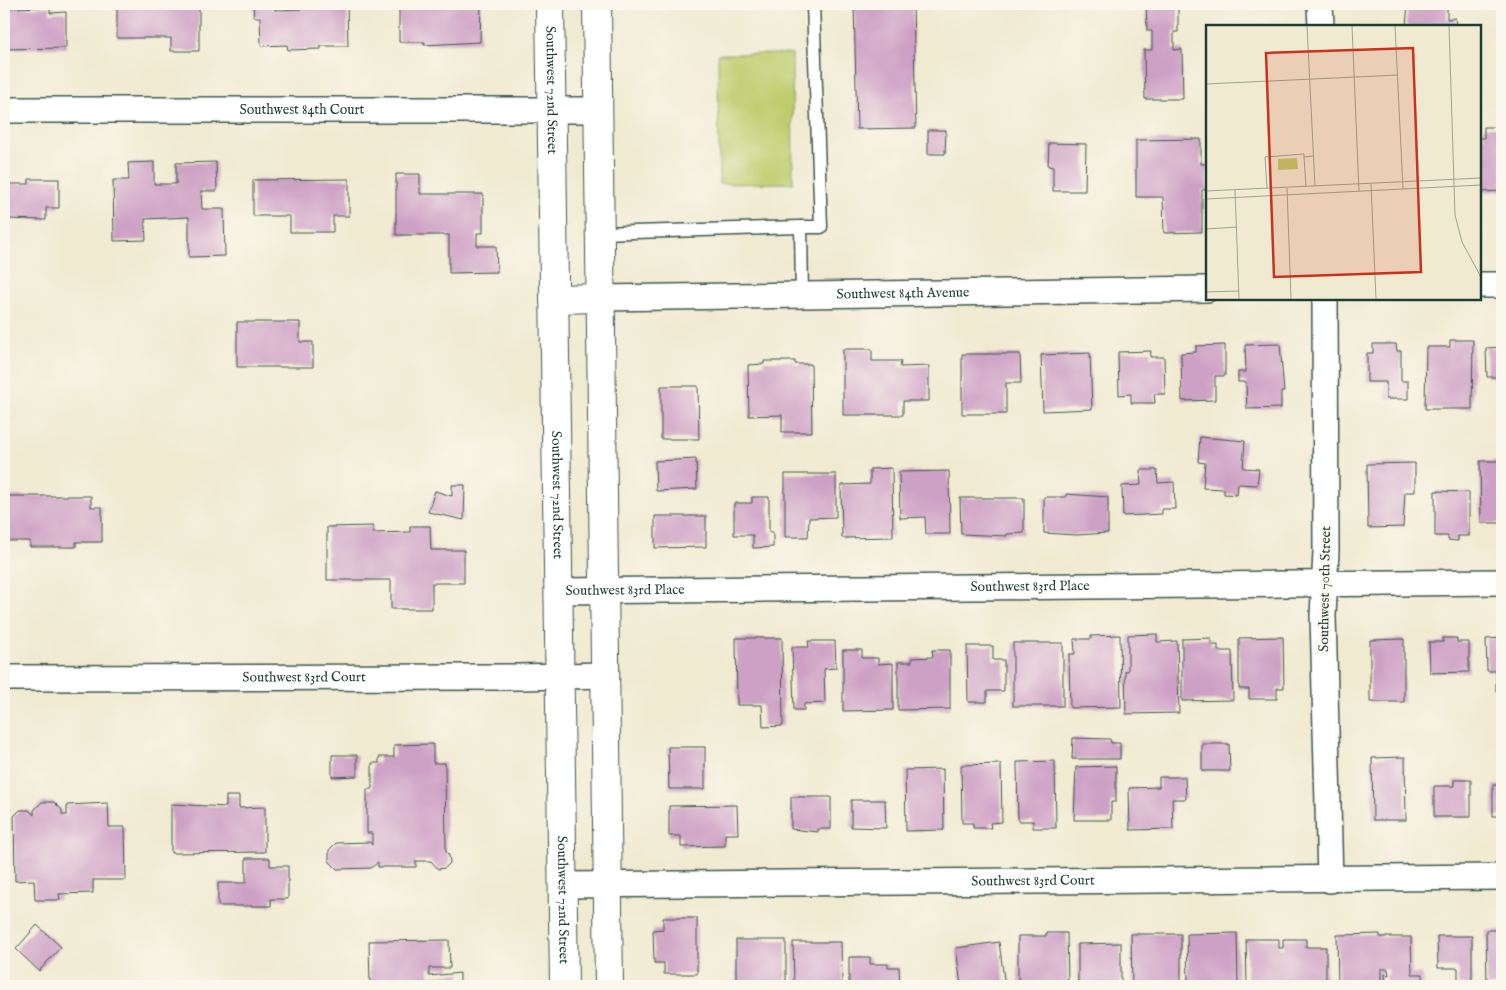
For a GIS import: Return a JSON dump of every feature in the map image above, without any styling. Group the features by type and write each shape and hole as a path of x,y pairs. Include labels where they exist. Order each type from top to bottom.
{"main road":[{"name":"Southwest 72nd Street","path":"550,4 564,986"},
{"path":"597,4 609,986"},
{"path":"554,299 601,298"}],"street":[{"path":"1320,4 1321,25"},
{"name":"Southwest 84th Court","path":"4,110 598,110"},
{"path":"1481,285 1502,285"},
{"name":"Southwest 84th Avenue","path":"601,298 1206,289"},
{"name":"Southwest 70th Street","path":"1325,300 1326,551 1324,584 1330,880"},
{"name":"Southwest 83rd Place","path":"559,591 1502,582"},
{"name":"Southwest 83rd Court","path":"4,678 561,676 605,674"},
{"name":"Southwest 83rd Court","path":"563,885 1330,880 1502,877"}],"lane":[{"path":"600,233 821,227 813,4"},
{"path":"801,227 802,296"}],"green space":[{"path":"718,54 792,54 793,183 719,184"}],"building":[{"path":"117,4 199,4 199,51 171,51 171,38 117,38"},
{"path":"253,4 275,4 275,10 313,9 313,4 347,4 348,46 321,46 321,49 288,50 287,45 261,46 260,17 254,17"},
{"path":"445,4 481,4 480,42 424,45 425,42 399,42 399,6 445,6"},
{"path":"854,4 913,4 916,128 857,129"},
{"path":"1146,4 1178,4 1178,32 1174,32 1174,50 1182,49 1183,99 1145,99 1144,50 1152,50 1152,31 1147,31"},
{"path":"1408,4 1447,4 1447,19 1455,18 1456,25 1406,25"},
{"path":"50,7 50,13 66,12 66,48 4,49 4,8"},
{"path":"1484,127 1502,127 1502,191 1481,192 1481,138 1484,138"},
{"path":"928,130 946,130 945,154 928,154"},
{"path":"1201,139 1201,164 1206,164 1206,190 1202,190 1202,232 1164,233 1163,197 1136,197 1136,140"},
{"path":"1049,143 1086,144 1085,191 1053,191 1053,167 1048,166"},
{"path":"154,162 154,184 176,184 176,163 216,162 217,191 201,191 202,209 224,209 225,256 189,257 189,217 145,219 146,240 114,241 113,180 129,180 128,163"},
{"path":"396,174 420,174 420,194 483,194 483,233 477,233 477,246 496,246 497,272 449,273 449,235 396,235"},
{"path":"29,179 59,179 59,208 46,208 46,220 4,219 4,184 29,184"},
{"path":"349,179 349,216 333,216 333,232 290,232 290,216 253,216 253,180"},
{"path":"237,322 300,322 300,342 313,342 313,367 237,367"},
{"path":"1450,340 1473,340 1472,409 1425,409 1426,347 1450,347"},
{"path":"1280,344 1284,392 1281,392 1281,408 1247,409 1246,382 1238,382 1238,372 1246,372 1245,345"},
{"path":"1373,344 1396,344 1397,351 1401,351 1401,381 1408,381 1408,399 1386,399 1386,382 1367,382 1367,353 1373,353"},
{"path":"1225,345 1225,376 1215,376 1215,400 1182,401 1181,353 1196,352 1196,346"},
{"path":"1502,347 1502,377 1487,377 1486,348"},
{"path":"843,349 872,349 872,361 901,361 900,367 929,366 929,401 903,401 903,415 843,415"},
{"path":"1151,351 1150,357 1164,357 1165,394 1154,394 1155,403 1131,403 1131,394 1119,395 1118,352"},
{"path":"1090,353 1092,409 1043,411 1041,355"},
{"path":"962,354 1020,354 1021,383 1006,383 1006,414 962,414"},
{"path":"764,361 795,361 795,364 811,364 812,432 782,432 782,415 749,416 748,365 764,364"},
{"path":"661,386 698,386 699,439 661,439"},
{"path":"1200,437 1245,441 1243,468 1259,469 1257,485 1238,484 1237,495 1224,494 1224,489 1203,488 1205,463 1198,462"},
{"path":"696,459 697,489 656,491 655,461"},
{"path":"1480,461 1502,461 1502,523 1481,523"},
{"path":"1415,463 1415,492 1405,492 1403,527 1368,528 1367,464"},
{"path":"892,468 893,537 842,538 841,485 870,484 870,469"},
{"path":"1140,470 1157,470 1158,483 1174,482 1175,509 1162,509 1162,514 1123,516 1122,486 1141,485"},
{"path":"949,471 950,534 926,534 925,517 900,518 899,472"},
{"path":"785,474 836,474 836,517 809,518 808,537 785,537"},
{"path":"452,485 465,485 464,520 428,512 435,491 452,496"},
{"path":"1435,491 1469,492 1469,536 1458,536 1458,541 1448,540 1448,536 1435,536"},
{"path":"1066,494 1108,497 1108,533 1076,535 1044,533 1044,497 1066,497"},
{"path":"7,496 91,496 91,507 102,507 102,542 76,542 76,547 30,547 30,541 8,541"},
{"path":"752,497 769,497 769,532 773,532 773,547 753,548 753,535 734,535 734,503 752,503"},
{"path":"960,498 1024,498 1024,533 1007,534 1007,536 961,534"},
{"path":"655,516 706,516 706,547 655,548"},
{"path":"373,526 373,533 410,532 410,526 430,526 431,550 464,550 464,583 432,583 432,609 391,609 391,580 327,580 327,527"},
{"path":"1157,634 1157,642 1177,641 1179,713 1126,714 1125,671 1128,671 1128,635"},
{"path":"1120,635 1121,707 1070,708 1069,654 1075,654 1074,639 1091,639 1091,636"},
{"path":"1283,637 1284,688 1277,688 1277,699 1249,699 1249,689 1239,689 1239,638"},
{"path":"736,638 782,638 783,726 763,727 762,705 737,705"},
{"path":"1211,638 1211,645 1218,645 1218,651 1232,651 1233,700 1182,701 1182,639"},
{"path":"1443,638 1457,638 1457,642 1469,642 1469,672 1430,673 1429,642 1443,642"},
{"path":"1502,638 1502,691 1496,691 1496,671 1487,671 1486,639"},
{"path":"1404,639 1404,702 1370,702 1370,640"},
{"path":"808,641 835,641 836,668 824,669 825,703 804,704 804,710 794,710 792,647 809,647"},
{"path":"1013,643 1063,643 1063,706 1013,706"},
{"path":"967,646 993,646 993,660 1004,660 1004,691 987,691 987,702 968,702"},
{"path":"843,650 862,650 862,658 878,658 878,664 893,663 893,710 843,711"},
{"path":"932,650 950,650 950,709 898,710 898,662 912,662 912,658 933,657"},
{"path":"1073,738 1110,739 1111,743 1120,743 1120,759 1072,759"},
{"path":"433,744 433,763 445,763 446,852 449,855 450,863 445,868 438,869 431,861 416,861 416,867 378,867 378,862 371,868 337,869 329,861 329,850 336,843 370,842 372,845 372,833 367,833 367,789 372,789 372,763 379,763 379,757 394,757 394,745"},
{"path":"1202,744 1229,744 1230,771 1202,771"},
{"path":"668,747 705,747 705,789 669,789"},
{"path":"332,755 357,755 357,776 332,777"},
{"path":"1405,757 1406,820 1373,820 1372,758"},
{"path":"1055,761 1056,828 1033,828 1033,821 1018,821 1017,762"},
{"path":"1001,764 1002,822 990,823 991,828 973,828 973,823 962,823 961,765"},
{"path":"1116,766 1116,802 1111,802 1111,820 1074,820 1076,767"},
{"path":"943,769 944,830 906,831 905,770"},
{"path":"1159,777 1185,777 1186,799 1172,799 1173,829 1130,830 1129,788 1159,787"},
{"path":"1454,780 1471,780 1471,817 1434,817 1434,786 1454,786"},
{"path":"1493,785 1502,785 1502,816 1493,816"},
{"path":"226,796 239,796 239,808 265,807 265,852 171,853 171,804 226,807"},
{"path":"791,797 831,797 831,829 818,829 818,832 791,829"},
{"path":"851,800 885,800 886,828 851,827"},
{"path":"42,802 54,802 62,810 62,815 67,815 67,805 108,803 109,827 125,827 126,880 93,880 93,893 59,894 60,900 35,900 34,880 15,881 14,816 20,810 29,810 34,815 34,810"},
{"path":"737,805 738,834 725,834 725,846 681,847 681,836 669,836 669,806"},
{"path":"246,858 270,858 270,866 288,866 288,899 271,899 271,906 218,906 218,883 246,883"},
{"path":"663,918 697,918 697,974 664,974 664,963 654,963 653,930 663,929"},
{"path":"37,925 61,947 39,971 16,949"},
{"path":"1486,930 1502,930 1502,986 1487,986"},
{"path":"1046,933 1067,933 1068,986 1018,986 1018,936 1046,936"},
{"path":"1237,933 1238,986 1188,986 1187,934"},
{"path":"1131,934 1181,934 1181,986 1132,986"},
{"path":"1380,934 1380,937 1411,937 1412,974 1423,974 1423,986 1386,986 1385,974 1389,975 1388,969 1381,969 1381,986 1338,986 1337,935"},
{"path":"1437,936 1472,936 1472,985 1458,985 1458,968 1438,968"},
{"path":"1246,939 1279,939 1279,948 1283,948 1283,939 1306,939 1306,947 1326,947 1326,986 1247,986"},
{"path":"449,940 450,968 429,968 429,976 460,973 460,986 370,986 369,941"},
{"path":"736,940 786,940 786,986 736,986"},
{"path":"793,942 841,942 842,983 828,984 828,986 794,986"},
{"path":"999,942 1005,986 961,986 956,948"},
{"path":"1121,943 1121,986 1078,986 1078,944"},
{"path":"849,957 870,957 870,964 888,964 888,967 899,967 900,986 849,986"}]}
